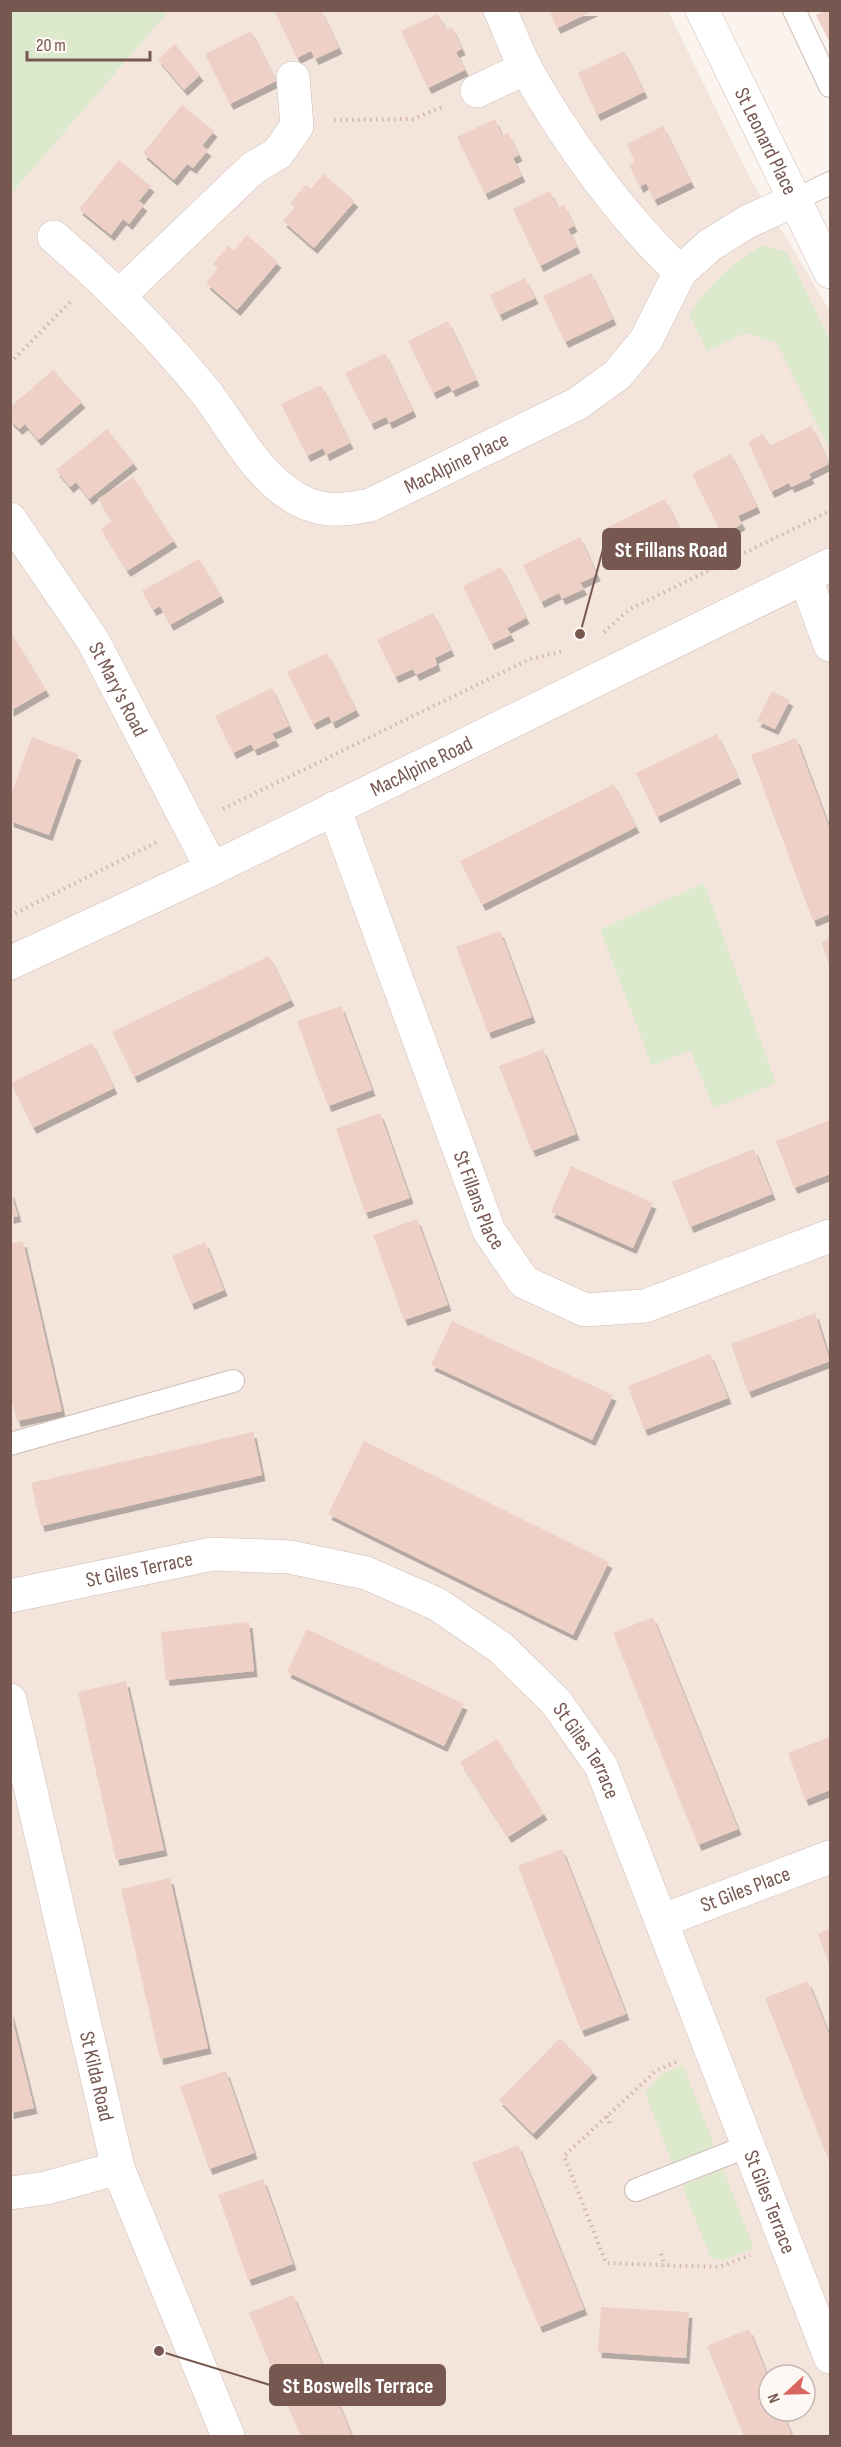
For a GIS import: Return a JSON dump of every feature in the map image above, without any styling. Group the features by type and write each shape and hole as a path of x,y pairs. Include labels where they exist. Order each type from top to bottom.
{"street":[{"path":"500,10 526,68 586,163 645,239 680,272"},
{"name":"St Leonard Place","path":"702,10 831,272"},
{"path":"477,91 526,68"},
{"path":"108,285 253,168 278,153 297,126 292,78"},
{"name":"MacAlpine Place","path":"54,237 108,285 204,391 267,477 300,501 336,511 370,505 577,404 617,375 646,340 680,272 710,245 747,222 795,200"},
{"name":"St Mary's Road","path":"10,519 92,639 212,869"},
{"path":"818,571 831,645"},
{"name":"MacAlpine Road","path":"10,963 212,869 818,571"},
{"name":"St Fillans Place","path":"334,808 489,1231 524,1282 585,1310 645,1306 831,1236"},
{"name":"St Giles Terrace","path":"10,1596 212,1554 290,1557 366,1573 437,1604 501,1648 556,1702 601,1766 831,2357"},
{"name":"St Kilda Road","path":"10,1700 118,2168 228,2436"},
{"name":"St Giles Place","path":"661,1920 831,1857"},
{"path":"10,2193 46,2188 118,2168"}],"lane":[{"path":"794,10 831,86"},
{"path":"795,200 831,183"},
{"path":"10,1444 233,1381"},
{"path":"636,2190 748,2146"}],"path":[{"path":"297,126 330,120 413,119 477,91"},
{"path":"10,363 108,285"},
{"path":"597,638 630,609 831,511"},
{"path":"10,916 189,825 530,659 569,650"},
{"path":"607,2116 611,2127"},
{"path":"661,2254 665,2266"}],"shaded area":[{"path":"169,11 668,11 749,176 830,311 830,2436 11,2436 11,194"}],"green space":[{"path":"10,11 169,11 11,194"},
{"path":"764,245 787,252 830,340 830,450 777,343 745,333 707,351 689,314 722,275"},
{"path":"704,883 776,1083 714,1108 690,1050 652,1066 600,929"},
{"path":"683,2065 715,2147 672,2163 645,2093 662,2074"},
{"path":"723,2169 754,2248 724,2260 711,2258 682,2186"}],"building":[{"path":"274,10 321,10 339,48 315,59 311,51 297,58"},
{"path":"549,10 595,10 557,28"},
{"path":"830,10 830,43 816,15"},
{"path":"438,14 446,30 452,27 462,49 456,52 465,70 428,88 401,31"},
{"path":"251,31 276,81 230,104 205,54"},
{"path":"175,44 200,75 184,90 158,59"},
{"path":"624,51 644,92 597,115 578,73"},
{"path":"182,105 214,131 202,146 208,150 193,168 187,164 174,180 143,153"},
{"path":"495,119 502,136 508,133 519,155 513,158 522,176 485,194 457,137"},
{"path":"663,126 691,182 654,200 646,183 640,187 629,165 635,162 627,144"},
{"path":"119,160 151,186 139,201 144,205 129,224 123,219 111,235 79,209"},
{"path":"323,174 355,201 314,248 283,221 295,207 290,203 306,185 311,189"},
{"path":"550,191 558,208 564,205 574,226 568,229 577,247 540,266 513,209"},
{"path":"247,235 278,262 237,310 206,283 218,268 213,264 228,246 234,250"},
{"path":"591,273 613,319 565,342 543,296"},
{"path":"525,278 535,298 499,315 490,295"},
{"path":"448,321 476,380 452,391 449,385 433,393 408,341"},
{"path":"385,353 413,411 389,423 386,417 371,424 345,373"},
{"path":"53,370 82,402 38,440 25,424 19,429 10,420 10,407"},
{"path":"321,385 350,443 326,455 323,448 307,456 281,404"},
{"path":"811,426 829,464 809,474 811,478 791,487 789,483 771,492 748,442 763,434 769,446"},
{"path":"107,429 134,463 89,499 76,482 70,487 56,470"},
{"path":"731,454 757,507 738,516 742,524 722,535 692,474"},
{"path":"133,477 174,541 127,571 101,529 112,521 98,499"},
{"path":"665,499 683,536 666,545 669,551 647,561 645,555 626,564 608,527"},
{"path":"580,537 597,575 580,583 584,589 562,599 559,593 541,602 523,565"},
{"path":"199,559 221,596 170,625 160,606 153,610 142,591"},
{"path":"501,567 526,618 507,628 511,635 491,644 463,586"},
{"path":"433,613 451,650 435,658 437,665 416,675 413,669 395,677 377,640"},
{"path":"10,631 46,690 10,711"},
{"path":"327,653 356,710 332,723 329,716 313,724 287,672"},
{"path":"272,688 289,726 272,734 276,740 254,750 251,744 233,753 215,716"},
{"path":"772,691 790,700 775,729 757,721"},
{"path":"717,734 738,778 657,817 636,773"},
{"path":"32,737 78,754 49,835 10,821 10,797"},
{"path":"796,738 830,830 830,914 813,921 751,755"},
{"path":"614,784 636,827 482,905 460,861"},
{"path":"500,931 532,1017 488,1033 456,947"},
{"path":"830,938 830,967 821,942"},
{"path":"269,956 291,1000 134,1077 112,1032"},
{"path":"341,1006 372,1090 328,1106 297,1021"},
{"path":"92,1043 114,1088 33,1128 11,1083"},
{"path":"543,1049 576,1134 532,1151 499,1066"},
{"path":"380,1113 410,1198 365,1213 336,1129"},
{"path":"830,1120 830,1174 794,1188 776,1141"},
{"path":"754,1149 772,1194 690,1227 672,1182"},
{"path":"571,1166 653,1203 633,1248 551,1212"},
{"path":"10,1190 18,1216 10,1218"},
{"path":"417,1219 448,1305 404,1320 373,1235"},
{"path":"23,1241 62,1411 17,1421 10,1394 10,1244"},
{"path":"205,1242 224,1290 191,1304 172,1256"},
{"path":"815,1313 830,1361 748,1392 731,1344"},
{"path":"452,1321 613,1395 592,1440 431,1365"},
{"path":"710,1354 728,1398 644,1430 628,1386"},
{"path":"253,1432 262,1475 41,1526 31,1483"},
{"path":"364,1441 609,1562 573,1635 328,1514"},
{"path":"653,1617 738,1829 698,1845 613,1633"},
{"path":"249,1622 254,1671 166,1680 161,1632"},
{"path":"307,1629 464,1704 444,1746 287,1672"},
{"path":"126,1681 164,1850 116,1860 78,1692"},
{"path":"830,1737 830,1790 805,1800 788,1753"},
{"path":"497,1739 544,1814 508,1837 460,1762"},
{"path":"562,1849 626,2014 581,2031 518,1866"},
{"path":"170,1878 208,2048 160,2059 121,1889"},
{"path":"830,1929 830,1967 818,1934"},
{"path":"808,1981 830,2037 829,2161 765,1998"},
{"path":"10,2010 34,2108 10,2113"},
{"path":"560,2038 594,2072 533,2134 499,2100"},
{"path":"226,2071 254,2153 209,2169 180,2086"},
{"path":"518,2145 584,2309 539,2327 472,2163"},
{"path":"263,2179 293,2264 248,2280 218,2195"},
{"path":"293,2295 352,2436 301,2436 282,2393 249,2313"},
{"path":"601,2307 689,2312 686,2358 598,2352"},
{"path":"749,2329 763,2363 757,2363 757,2423 787,2423 792,2436 744,2436 707,2346"}],"place":[{"name":"St Fillans Road","path":"580,634"},
{"name":"St Boswells Terrace","path":"159,2351"}]}
